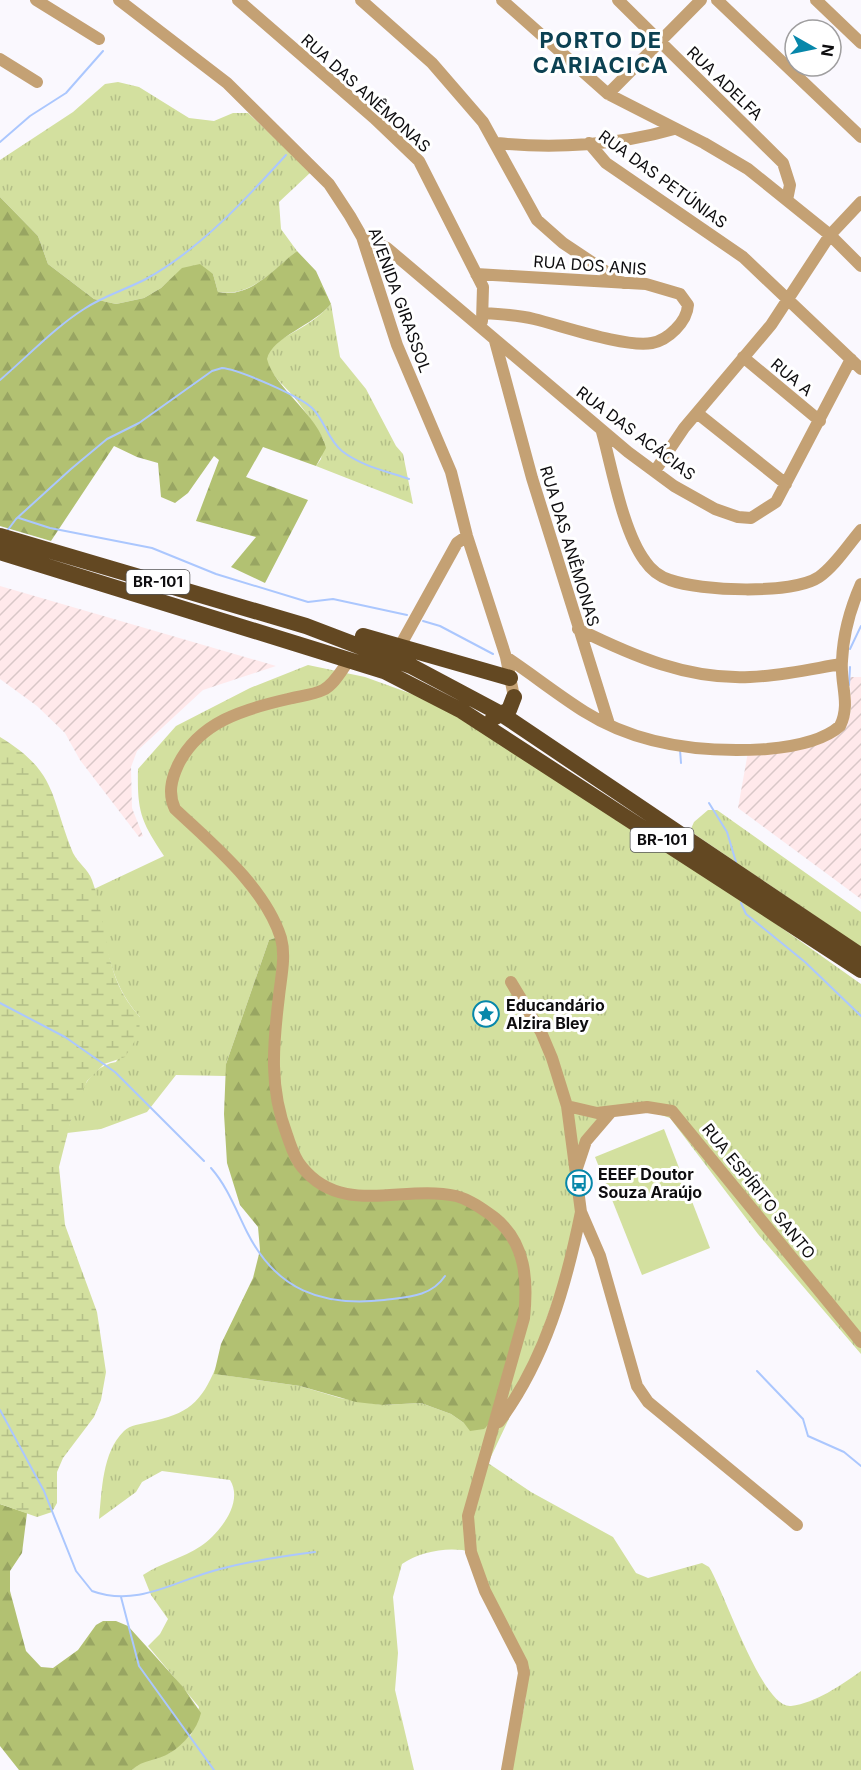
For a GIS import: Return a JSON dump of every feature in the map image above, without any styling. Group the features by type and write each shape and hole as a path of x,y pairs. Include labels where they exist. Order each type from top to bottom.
{"highway":[{"name":"BR-101","path":"0,536 306,626 375,650 411,666 503,715 861,956"},
{"name":"BR-101","path":"1,553 384,671 439,698 489,728 861,970"},
{"path":"306,626 331,628 510,678"},
{"path":"384,671 396,669 482,717 503,715 509,710 514,698"},
{"path":"514,698 536,738"}],"street":[{"path":"36,0 99,39"},
{"name":"AVENIDA GIRASSOL","path":"119,0 245,100 329,184 362,237 397,345 451,472 467,536 506,657 514,698"},
{"name":"RUA DAS ANÊMONAS","path":"238,0 410,150 429,178 477,274 485,293 482,319"},
{"path":"362,0 432,63 483,122 497,143 537,220 563,243 623,283"},
{"path":"502,0 608,94 748,169 830,235 861,266"},
{"name":"RUA ADELFA","path":"618,0 783,163 790,185 787,200"},
{"path":"608,94 702,0"},
{"path":"717,0 861,137"},
{"path":"816,0 861,43"},
{"path":"0,59 37,82"},
{"path":"589,143 642,137 674,129"},
{"name":"RUA DAS PETÚNIAS","path":"497,143 532,145 589,143 606,163 743,257 861,369"},
{"path":"655,471 673,442 771,325 830,235 861,202"},
{"name":"RUA DAS ACÁCIAS","path":"362,237 387,248 482,319 495,340 602,432 655,471 715,509 738,518 751,518 776,502 851,359"},
{"name":"RUA DOS ANIS","path":"477,274 646,284 680,294 688,305 687,311 668,336 645,344 631,343 520,316 482,319"},
{"name":"RUA DAS ANÊMONAS","path":"495,340 532,478 609,724"},
{"name":"RUA A","path":"743,357 820,421"},
{"path":"697,413 786,484"},
{"path":"602,432 622,504 639,550 649,566 671,580 713,588 740,589 810,582 826,571 861,530"},
{"path":"400,646 457,543 467,536"},
{"path":"506,657 587,713 644,738 681,747 757,750 816,739 834,731 844,718 846,698 841,664 844,634 861,584"},
{"path":"578,629 645,661 676,669 732,677 763,677 841,664"},
{"path":"350,659 336,678 321,691 235,713 204,732 184,753 173,776 170,797 175,809 245,879 281,938 283,963 273,1046 273,1082 280,1116 299,1164 316,1182 345,1196 419,1193 456,1196 493,1216 515,1240 527,1284 524,1318 495,1428 469,1506 468,1528 471,1552 485,1591 522,1663 524,1673 507,1770"},
{"path":"511,982 541,1032 567,1106 581,1212 604,1267 628,1357 642,1394 797,1525"},
{"name":"RUA ESPÍRITO SANTO","path":"567,1106 591,1113 655,1107 677,1115 861,1342"},
{"path":"575,1172 586,1141 610,1113"},
{"path":"495,1428 517,1394 551,1326 561,1297 581,1212"}],"shaded area":[{"path":"0,586 276,666 203,690 137,751 131,767 132,808 143,836 139,837 80,760 65,733 37,706 0,679"},
{"path":"850,677 861,677 861,899 738,808 748,752 844,730 851,712"}],"green space":[{"path":"118,82 139,87 189,118 214,121 233,113 248,113 311,172 279,202 281,229 297,251 261,281 241,291 218,292 213,274 182,269 161,288 144,298 116,304 94,299 48,264 38,236 0,197 0,160 73,112 105,84"},
{"path":"0,197 38,236 48,264 94,299 116,304 144,298 161,288 182,268 200,264 213,274 218,292 241,291 261,280 297,251 316,271 331,304 315,318 285,337 270,351 267,359 278,380 315,424 326,448 316,466 263,447 246,477 308,500 265,583 231,567 256,537 196,521 219,460 214,456 188,493 175,503 161,497 158,463 137,457 114,446 51,541 0,526"},
{"path":"331,304 340,357 366,389 396,446 403,454 413,504 316,466 321,459 324,441 295,398 277,379 267,363 266,356 269,349 312,321"},
{"path":"308,665 365,677 423,698 482,730 755,909 861,984 861,1354 758,1234 670,1118 652,1112 623,1112 611,1118 592,1135 579,1174 581,1217 523,1389 488,1463 531,1492 613,1537 636,1573 648,1578 702,1563 709,1567 756,1669 768,1689 780,1702 791,1706 810,1701 828,1693 861,1671 861,1770 510,1770 525,1703 527,1680 472,1552 445,1550 427,1553 402,1564 393,1597 398,1653 395,1690 414,1770 132,1770 140,1762 170,1753 191,1735 199,1707 148,1646 160,1634 168,1619 151,1595 143,1575 201,1546 216,1533 232,1507 234,1489 230,1480 162,1471 142,1482 136,1492 99,1519 102,1484 107,1461 111,1450 124,1431 132,1426 174,1415 192,1405 205,1390 216,1367 215,1374 300,1386 340,1398 382,1405 421,1403 451,1414 464,1423 388,1197 310,1182 281,1128 275,938 269,940 226,1064 226,1076 176,1075 147,1112 101,1129 67,1133 82,1089 96,1071 116,1062 140,1017 120,988 114,973 94,889 164,856 142,816 138,796 138,769 176,726 250,688"},
{"path":"0,737 33,762 50,787 73,853 92,880 98,898 112,968 127,1001 140,1017 139,1034 125,1057 104,1064 87,1081 71,1120 59,1167 65,1225 97,1312 106,1372 101,1400 94,1417 63,1458 57,1472 57,1503 52,1512 37,1517 0,1504"},
{"path":"708,810 717,810 861,912 861,947 690,831 694,822"},
{"path":"275,938 279,940 272,1037 289,1151 326,1189 439,1195 483,1211 518,1251 524,1308 488,1425 484,1429 470,1431 464,1423 451,1414 421,1403 382,1405 356,1402 300,1386 214,1374 221,1344 253,1278 260,1250 258,1227 240,1205 227,1163 224,1114 226,1064 269,940"},
{"path":"664,1129 710,1248 642,1275 595,1157"},
{"path":"0,1504 27,1513 22,1553 10,1571 10,1591 26,1651 41,1667 53,1668 78,1650 96,1625 103,1621 116,1621 128,1626 183,1687 201,1713 193,1731 185,1741 165,1756 136,1766 132,1770 19,1770 0,1746"}],"waterway":[{"path":"0,142 30,116 66,93 103,51"},
{"path":"0,380 51,334 91,304 146,279 185,254 221,223 286,155"},
{"path":"7,531 16,519 107,439 139,423 212,371 222,368 255,378 307,404 317,414 337,447 342,451 365,464 409,479"},
{"path":"19,518 50,528 152,548 216,574 308,602 333,599 407,615"},
{"path":"423,621 440,626 493,654"},
{"path":"850,649 861,626"},
{"path":"849,685 850,667"},
{"path":"680,750 681,763"},
{"path":"709,803 727,832 736,862"},
{"path":"741,903 746,914 805,962 861,1016"},
{"path":"0,1003 65,1037 115,1072 204,1161"},
{"path":"211,1168 227,1190 259,1252 287,1281 303,1290 321,1297 341,1300 384,1300 410,1297 426,1292 445,1276"},
{"path":"757,1371 803,1419 808,1436 844,1452 861,1466"},
{"path":"0,1410 44,1491 76,1571 92,1591 125,1596 141,1594 157,1591 232,1566 315,1552"},
{"path":"121,1597 139,1666 214,1770"}],"place":[{"name":"Educandário Alzira Bley","path":"486,1014"},
{"name":"EEEF Doutor Souza Araújo","path":"579,1183"}],"district":[{"name":"PORTO DE CARIACICA","path":"601,52"}]}
